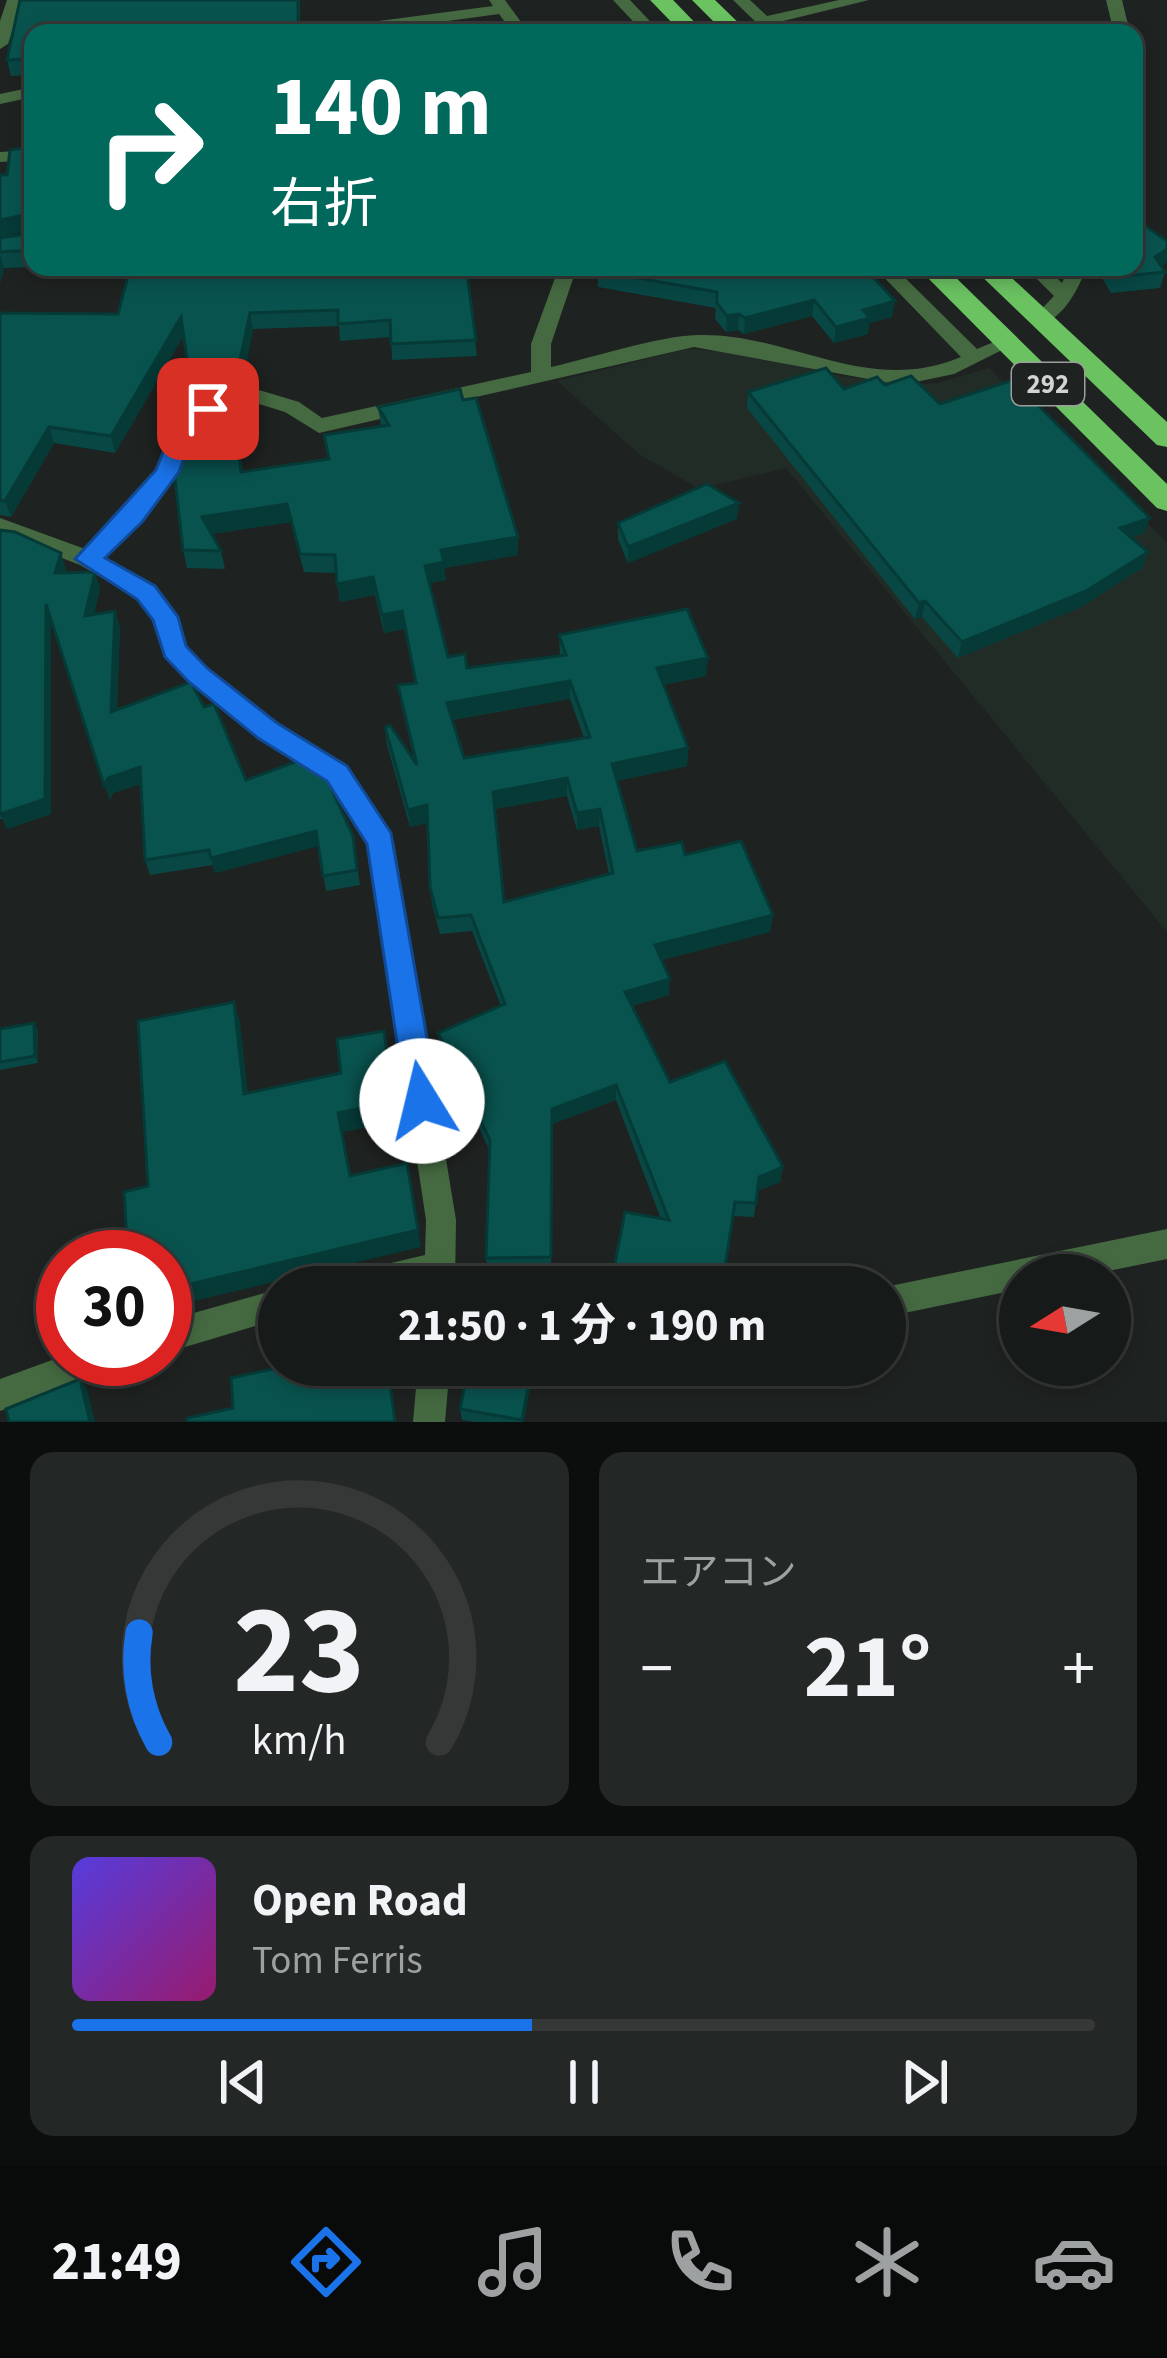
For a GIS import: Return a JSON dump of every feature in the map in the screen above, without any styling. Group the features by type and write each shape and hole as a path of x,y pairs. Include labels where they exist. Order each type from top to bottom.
{"highway":[{"path":"661,0 685,24"},
{"path":"703,0 728,24"},
{"name":"292","path":"939,276 1167,501"},
{"name":"292","path":"995,276 1167,439"}],"street":[{"path":"0,44 15,0"},
{"path":"621,0 644,24"},
{"path":"741,0 767,24"},
{"path":"780,24 861,0"},
{"path":"382,24 501,5"},
{"path":"541,378 541,344 565,276"},
{"path":"892,276 974,358"},
{"path":"1044,276 1065,296"},
{"path":"1041,320 1065,296 1074,276"},
{"path":"88,559 134,515 167,472 181,432 208,409 259,397 292,407 319,426 694,340 757,346 831,367 924,377 1006,343"},
{"path":"0,526 88,559 146,593 165,617 174,650 268,730 337,773 381,842 441,1220 440,1266"},
{"path":"906,1297 1167,1244"},
{"path":"192,1329 258,1310"},
{"path":"0,1395 36,1382"},
{"path":"428,1422 432,1386"}],"shaded area":[{"path":"687,349 753,353 841,376 911,385 989,368 1167,542 1167,932 786,468 699,489 639,454 557,381"}],"building":[{"path":"20,0 298,0 298,24 24,24 24,59 7,60"},
{"path":"24,148 24,215 0,220 0,175 7,175 10,150"},
{"path":"1143,224 1167,241 1167,249 1155,257 1165,272 1143,274"},
{"path":"24,234 24,251 0,252 0,238"},
{"path":"128,276 467,276 476,340 391,344 390,320 338,324 338,310 250,313 237,374 191,387 181,317 111,436 49,427 5,501 0,500 0,313 118,314"},
{"path":"626,276 872,276 895,301 863,310 870,318 836,327 814,300 745,318 727,316 717,303 717,292"},
{"path":"826,368 844,389 877,377 885,385 911,376 940,404 1013,380 1150,518 1120,528 1148,552 1086,591 962,642 925,601 919,603 748,392"},
{"path":"460,389 463,400 476,398 518,537 441,550 444,562 425,566 448,657 465,654 467,668 566,655 559,635 687,609 708,658 657,668 688,748 612,764 637,851 682,842 685,855 741,841 773,915 655,945 670,979 625,992 670,1082 725,1061 783,1167 759,1177 756,1203 735,1202 725,1266 614,1266 625,1212 669,1220 616,1085 552,1109 551,1257 486,1258 490,1140 438,1033 505,1004 471,915 438,918 430,887 427,805 408,810 385,727 390,725 417,765 398,685 416,683 402,611 382,615 373,577 337,584 335,555 300,554 287,504 202,517 221,551 183,550 173,462 184,458 182,444 198,442 195,415 213,400 232,396 241,472 329,459 324,435 389,425 378,407","holes":["570,681 590,737 464,758 447,703","567,778 577,813 600,809 613,873 504,902 493,792"]},
{"path":"707,484 739,503 628,547 618,523"},
{"path":"0,530 61,553 55,573 95,572 85,616 115,611 111,712 191,682 204,707 214,704 246,780 306,758 322,768 353,836 357,870 323,876 316,831 211,858 209,850 145,860 140,767 108,778 104,785 46,604 45,799 0,814"},
{"path":"234,1002 244,1094 341,1073 337,1039 384,1031 394,1102 338,1113 350,1176 407,1163 418,1230 192,1284 192,1230 126,1230 124,1192 148,1186 138,1021"},
{"path":"34,1023 35,1056 0,1062 0,1029"},
{"path":"258,1372 258,1386 390,1386 395,1422 187,1422 187,1418 233,1408 231,1378"},
{"path":"63,1386 82,1386 90,1422 9,1422 6,1409"},
{"path":"465,1386 528,1386 522,1420 460,1409"}],"route":[{"path":"208,409 181,432 167,472 134,515 88,559 146,593 165,617 174,650 198,675 268,730 337,773 381,842 422,1101"}]}
